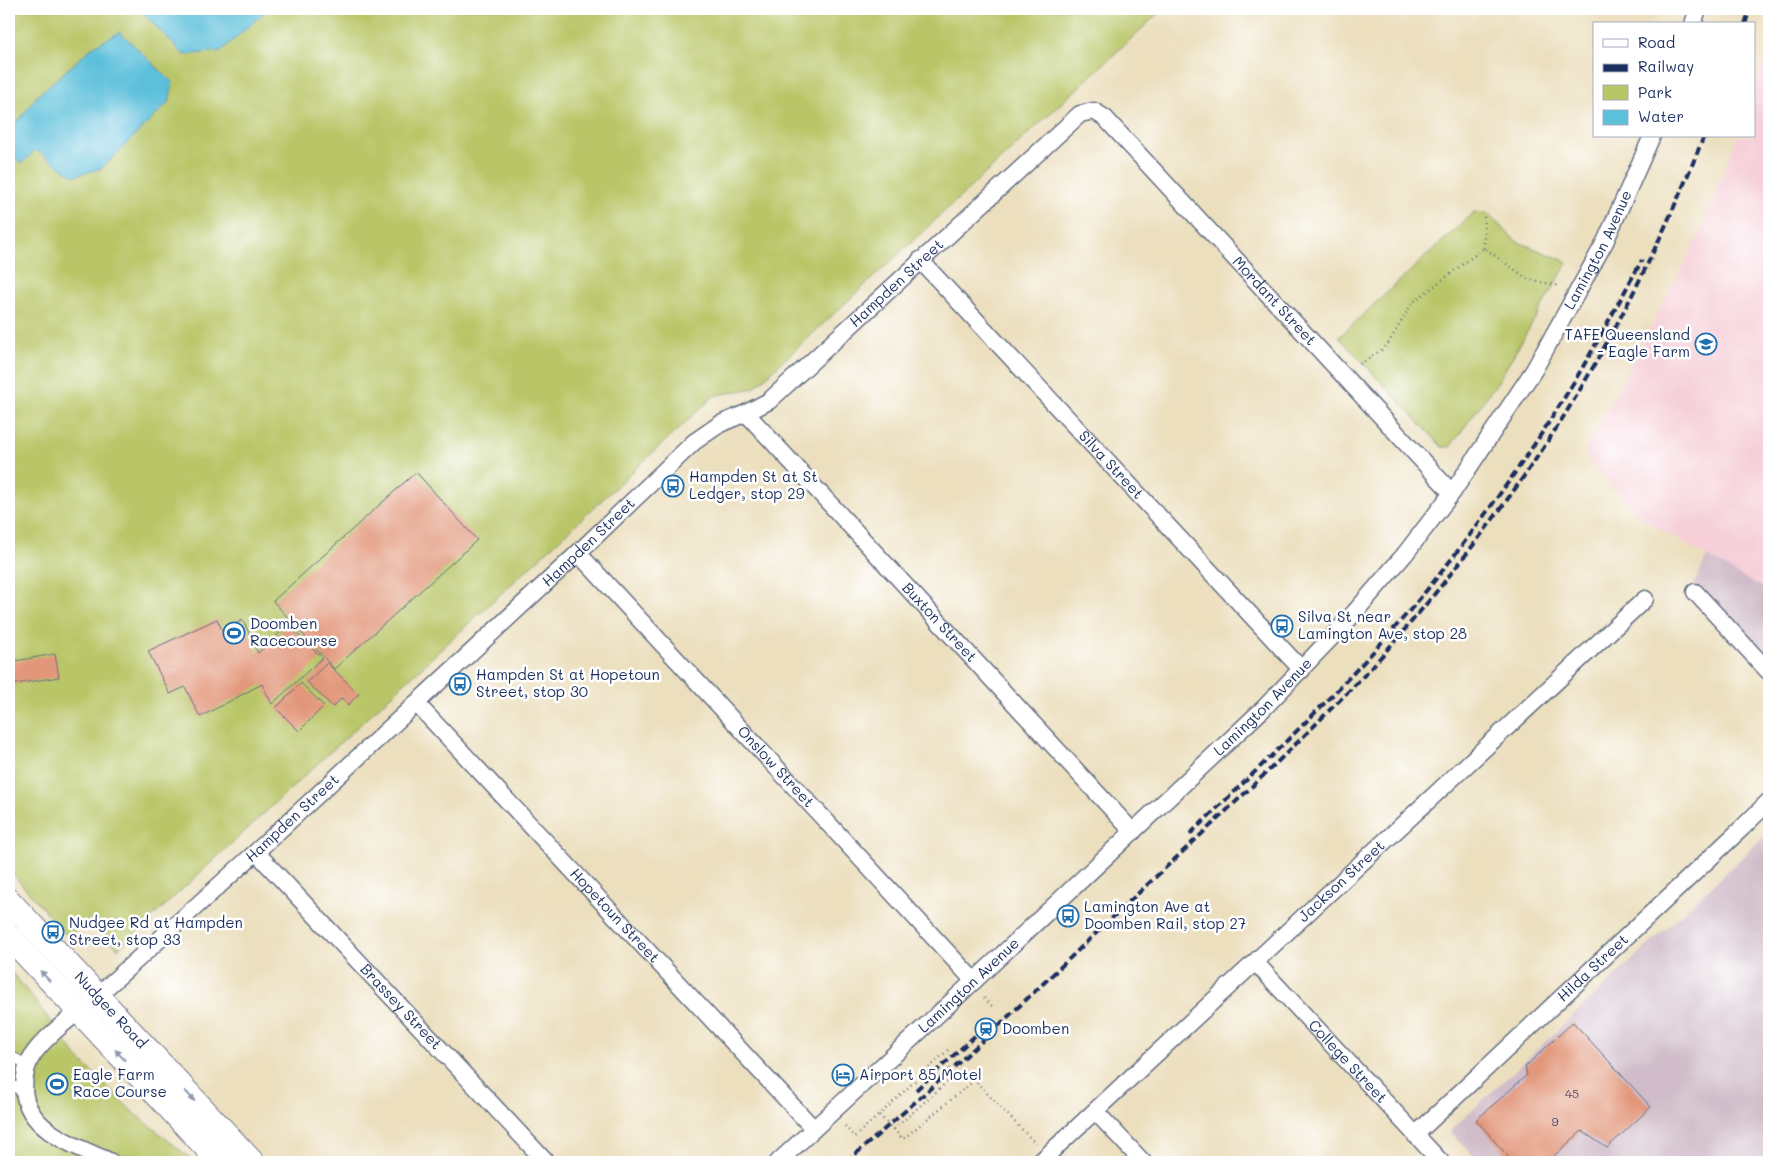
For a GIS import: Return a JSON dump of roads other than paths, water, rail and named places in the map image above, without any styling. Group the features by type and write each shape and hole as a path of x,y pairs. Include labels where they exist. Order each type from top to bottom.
{"main road":[{"name":"Nudgee Road","path":"9,901 252,1162"},
{"name":"Nudgee Road","path":"9,936 220,1162"},
{"path":"79,1011 97,996"}],"street":[{"path":"1695,22 1698,9"},
{"name":"Hampden Street","path":"97,996 256,852 578,553 694,442 720,424 769,401 1080,114 1094,111"},
{"name":"Mordant Street","path":"1094,111 1105,118 1452,494"},
{"name":"Lamington Avenue","path":"778,1162 974,981 1264,708 1302,670 1405,554 1452,494 1510,409 1574,300 1605,242 1651,138"},
{"name":"Silva Street","path":"920,260 1302,670"},
{"name":"Buxton Street","path":"746,413 1133,832"},
{"name":"Onslow Street","path":"578,553 974,981"},
{"path":"1695,592 1769,672"},
{"name":"Jackson Street","path":"1040,1162 1645,599"},
{"name":"Hopetoun Street","path":"416,703 814,1129"},
{"name":"Hilda Street","path":"1415,1135 1766,811"},
{"name":"Brassey Street","path":"256,852 546,1162"},
{"name":"College Street","path":"1255,962 1440,1162"},
{"path":"79,1011 39,1048 28,1065 24,1079 25,1094 33,1114 43,1127 63,1139 111,1162"},
{"path":"1095,1111 1143,1162"}],"lane":[{"path":"9,1054 28,1065"},
{"path":"9,1083 25,1094"}],"water":[{"path":"143,9 268,9 221,51 184,55 141,11"},
{"path":"120,32 173,83 169,102 102,168 74,176 36,150 21,164 9,150 9,125 20,119 37,96 94,46"}],"railway":[{"path":"1746,22 1750,9"},
{"path":"846,1162 955,1066 1249,790 1358,682 1417,615 1505,502 1569,408 1612,333 1652,255 1703,138"},
{"path":"1190,834 1327,701 1392,631 1453,557 1504,489 1536,442 1589,356 1642,260"},
{"path":"916,1090 978,1033"}],"place":[{"name":"TAFE Queensland - Eagle Farm","path":"1706,344"},
{"name":"Hampden St at St Ledger, stop 29","path":"673,486"},
{"name":"Silva St near Lamington Ave, stop 28","path":"1282,626"},
{"name":"Doomben Racecourse","path":"234,633"},
{"name":"Hampden St at Hopetoun Street, stop 30","path":"460,684"},
{"name":"Lamington Ave at Doomben Rail, stop 27","path":"1068,916"},
{"name":"Nudgee Rd at Hampden Street, stop 33","path":"53,932"},
{"name":"Doomben","path":"986,1029"},
{"name":"Airport 85 Motel","path":"843,1075"},
{"name":"Eagle Farm Race Course","path":"57,1084"}]}
